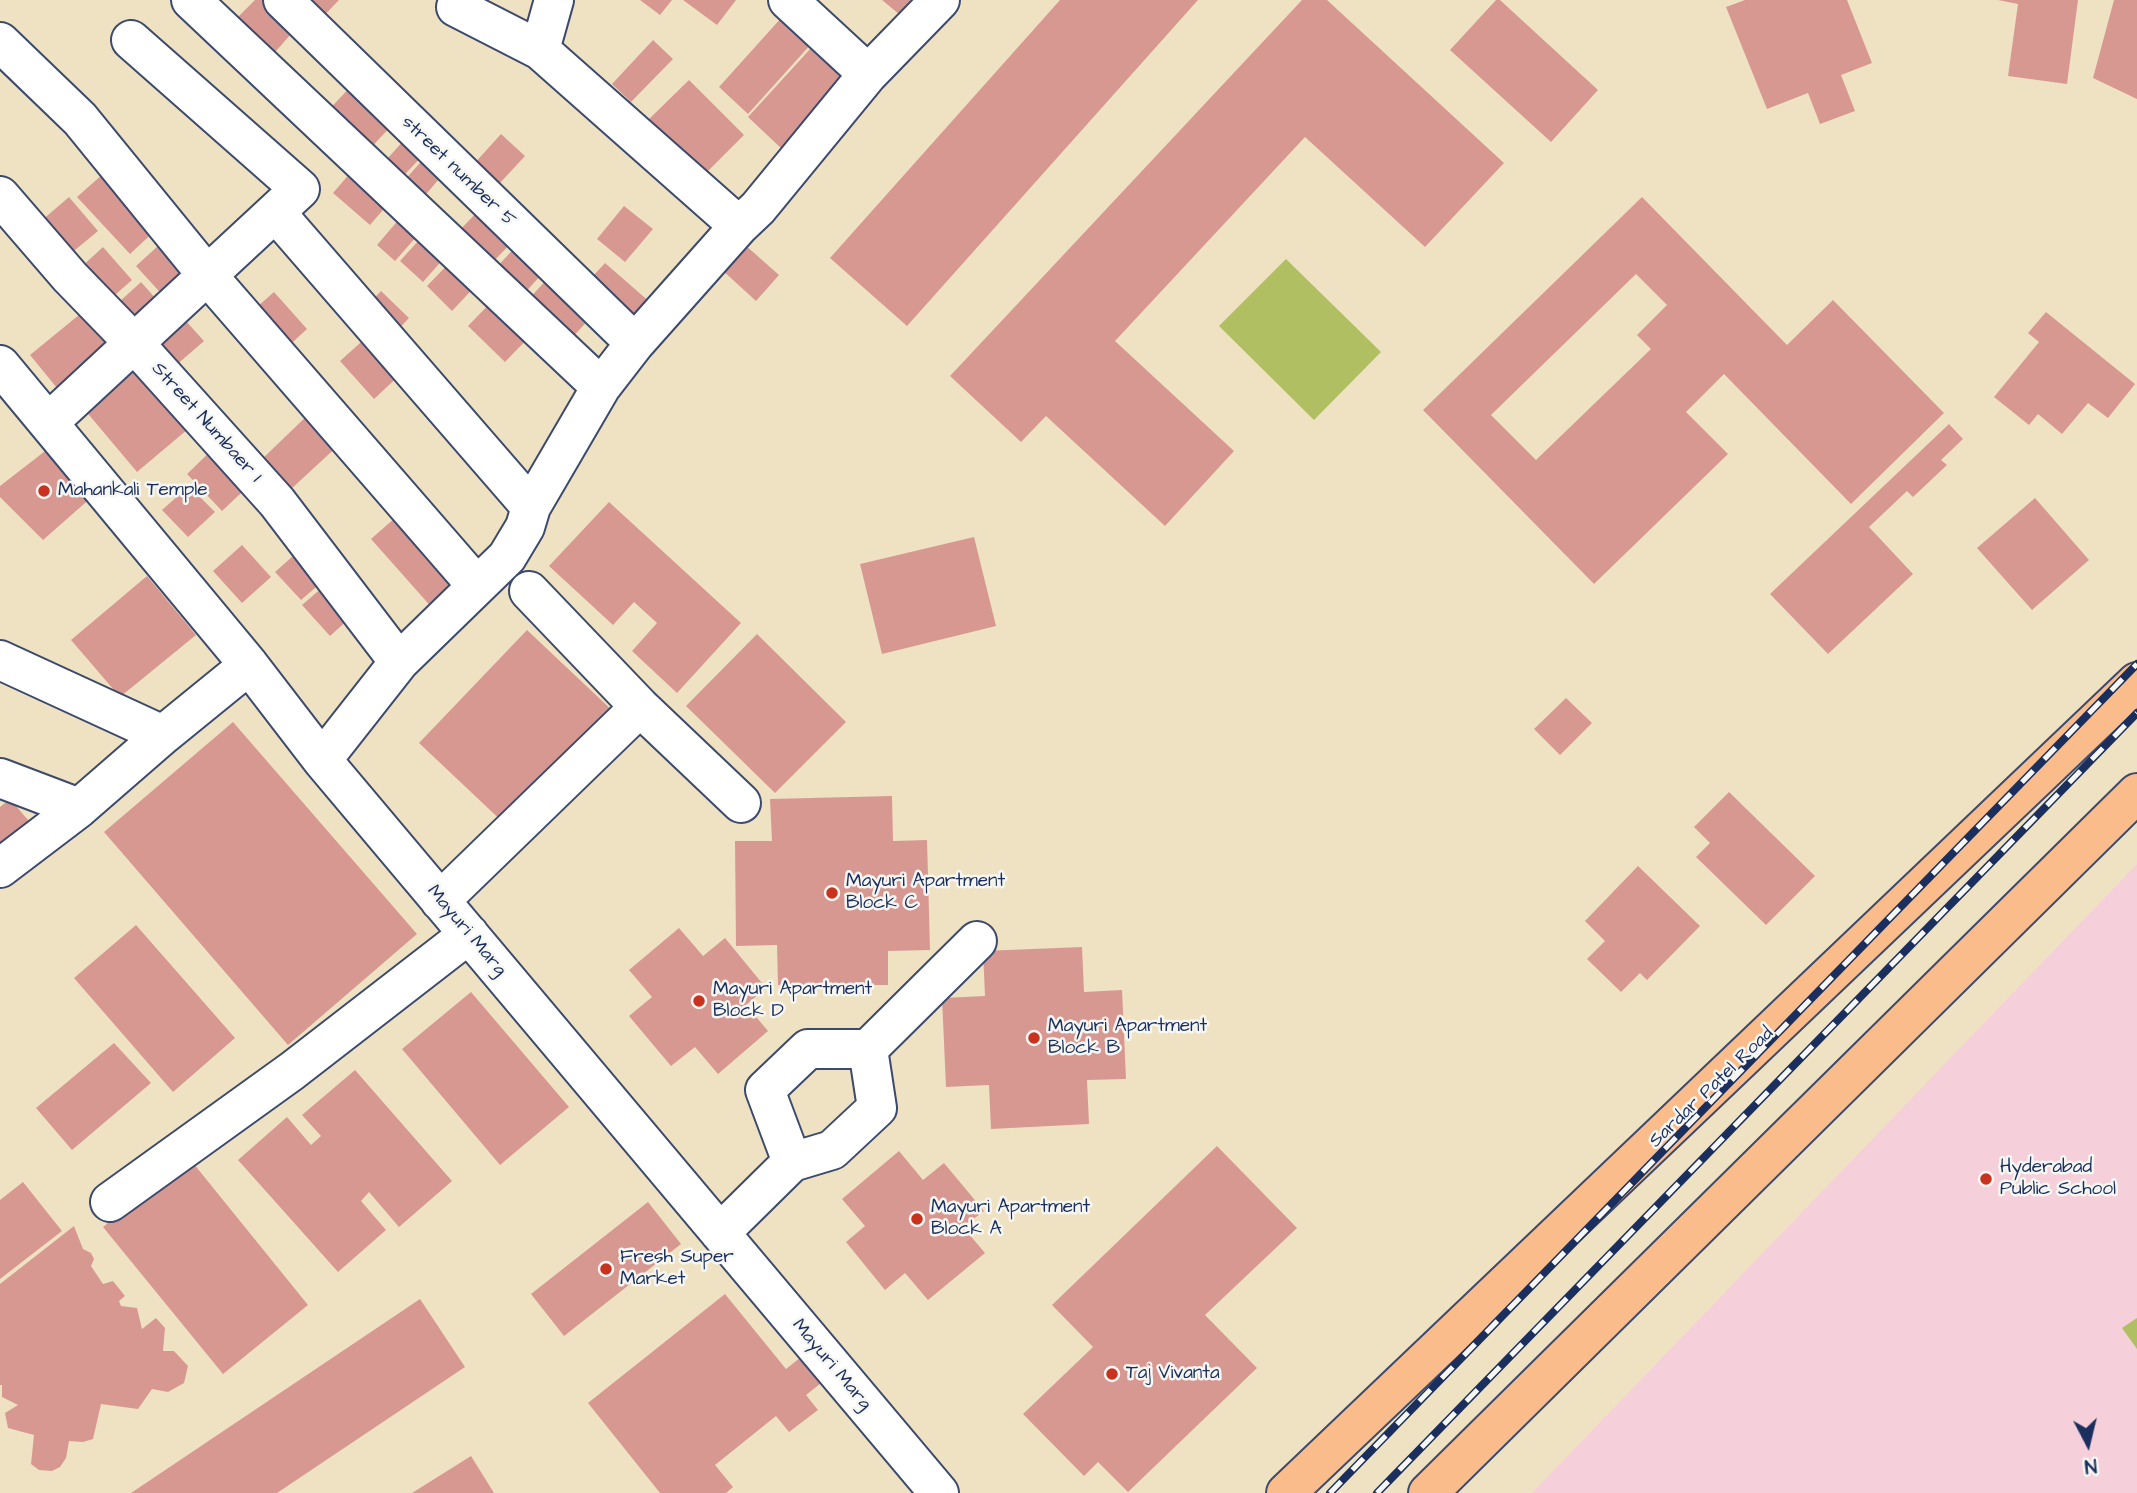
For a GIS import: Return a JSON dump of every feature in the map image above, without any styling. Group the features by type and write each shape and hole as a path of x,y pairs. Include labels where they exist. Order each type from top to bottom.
{"main road":[{"name":"Sardar Patel Road","path":"1286,1493 2137,682"},
{"path":"1428,1493 2137,793"}],"street":[{"path":"191,0 601,387"},
{"name":"street number 5","path":"283,0 635,343"},
{"path":"541,50 554,0"},
{"path":"788,0 869,75"},
{"path":"322,760 400,662 507,557 525,527 531,507 601,387 635,343 758,208 869,75 940,0"},
{"path":"450,2 541,50 739,226"},
{"path":"48,422 300,189 131,40"},
{"path":"0,42 80,119 208,275 477,586"},
{"name":"Street Numbaer 1","path":"0,196 70,277 134,343 277,502 400,662"},
{"path":"276,213 531,507"},
{"name":"Mayuri Marg","path":"0,365 249,664 322,760 939,1493"},
{"path":"529,591 640,707 741,803"},
{"path":"0,660 163,735"},
{"path":"0,867 79,808 249,664"},
{"path":"440,901 640,707"},
{"path":"0,778 79,808"},
{"path":"110,1202 292,1071 469,934"},
{"path":"792,1162 765,1090 808,1049 868,1049 977,941"},
{"path":"720,1233 792,1162 832,1150 877,1108 868,1049"}],"shaded area":[{"name":"Hyderabad Public School","path":"2137,864 2137,1493 1532,1493"}],"green space":[{"path":"1286,259 1381,352 1314,420 1219,326"},
{"path":"2137,1318 2137,1349 2122,1328"}],"building":[{"path":"255,0 274,0 298,26 269,59 231,24"},
{"path":"289,0 339,0 315,25"},
{"path":"640,0 672,0 660,15"},
{"path":"683,0 736,0 717,25"},
{"path":"882,0 921,0 905,19"},
{"path":"1060,0 1198,0 907,326 830,258"},
{"path":"1302,0 1327,0 1504,163 1425,247 1305,137 1115,341 1234,451 1165,526 1046,416 1021,442 950,376"},
{"path":"1496,0 1500,0 1598,90 1551,142 1450,50"},
{"path":"1745,0 1847,0 1872,63 1841,75 1855,111 1820,124 1808,93 1767,109 1726,7"},
{"path":"1998,0 2078,0 2067,84 2008,76 2018,4"},
{"path":"2114,0 2137,0 2137,99 2093,78"},
{"path":"791,7 821,33 748,114 719,87"},
{"path":"822,36 858,70 783,150 748,117"},
{"path":"653,40 673,59 631,102 612,84"},
{"path":"689,80 744,135 701,178 645,123"},
{"path":"355,82 396,121 363,156 322,117"},
{"path":"501,134 525,156 487,197 463,176"},
{"path":"406,138 424,154 394,186 377,170"},
{"path":"426,156 445,172 415,207 396,190"},
{"path":"113,165 162,224 130,254 77,197"},
{"path":"357,165 395,196 370,225 333,193"},
{"path":"69,197 98,231 69,255 41,221"},
{"path":"1642,197 1787,345 1833,300 1944,413 1851,504 1724,374 1686,412 1728,454 1594,584 1423,410","holes":["1636,274 1667,305 1637,335 1651,349 1536,460 1491,415"]},
{"path":"483,206 517,237 488,267 454,236"},
{"path":"624,206 653,229 625,262 597,239"},
{"path":"407,210 425,227 395,261 377,245"},
{"path":"429,229 452,249 423,282 400,261"},
{"path":"169,236 201,270 168,301 136,266"},
{"path":"522,240 550,265 522,296 494,270"},
{"path":"744,244 779,275 756,301 721,269"},
{"path":"103,247 132,280 107,302 78,270"},
{"path":"456,256 481,280 452,311 427,286"},
{"path":"605,263 659,310 634,337 581,289"},
{"path":"551,275 593,315 568,342 525,303"},
{"path":"141,282 165,309 132,338 108,312"},
{"path":"381,291 409,318 392,336 364,309"},
{"path":"274,292 307,329 283,351 249,314"},
{"path":"498,295 535,331 505,362 468,326"},
{"path":"174,308 204,341 174,367 144,335"},
{"path":"85,310 122,352 66,399 30,355"},
{"path":"2046,312 2135,384 2108,418 2088,403 2062,434 2038,414 2029,425 1994,397 2039,342 2028,333"},
{"path":"369,335 403,372 374,399 340,361"},
{"path":"137,355 194,424 137,472 79,403"},
{"path":"312,411 342,442 290,490 261,460"},
{"path":"1949,424 1963,439 1941,460 1947,465 1913,497 1907,491 1869,527 1913,574 1828,654 1770,594"},
{"path":"219,443 255,480 222,511 187,474"},
{"name":"Mahankali Temple","path":"49,448 93,496 43,540 0,497 0,486"},
{"path":"189,486 215,512 188,537 162,510"},
{"path":"2035,498 2089,560 2032,610 1977,548"},
{"path":"609,502 741,623 677,693 632,651 657,623 634,602 613,625 549,566"},
{"path":"404,510 467,581 434,610 371,539"},
{"path":"974,537 996,626 882,654 860,564"},
{"path":"242,545 271,577 242,603 213,571"},
{"path":"303,547 329,576 301,600 275,572"},
{"path":"147,576 196,635 120,697 71,640"},
{"path":"331,580 359,610 330,636 302,605"},
{"path":"527,630 616,714 508,827 419,743"},
{"path":"757,634 846,722 775,793 686,706"},
{"path":"1566,698 1592,723 1560,755 1534,729"},
{"path":"233,722 417,934 288,1045 104,832"},
{"path":"1729,792 1815,876 1766,925 1696,857 1710,843 1694,827"},
{"name":"Mayuri Apartment Block C","path":"892,796 893,841 927,840 930,950 888,951 888,985 778,985 777,945 736,946 735,841 772,841 770,799"},
{"path":"10,799 34,827 0,857 0,807"},
{"path":"1638,866 1700,926 1647,980 1640,973 1621,992 1587,959 1605,941 1585,921"},
{"path":"136,925 235,1038 173,1092 74,978"},
{"name":"Mayuri Apartment Block D","path":"679,928 703,956 725,938 766,988 746,1005 768,1031 718,1074 695,1047 671,1066 629,1016 652,997 629,970"},
{"name":"Mayuri Apartment Block B","path":"1082,947 1084,992 1122,990 1126,1079 1087,1080 1089,1124 991,1129 989,1085 946,1087 942,998 985,996 983,951"},
{"path":"471,992 569,1107 500,1165 402,1049"},
{"path":"114,1043 151,1083 72,1150 36,1108"},
{"path":"355,1070 452,1181 399,1227 369,1192 361,1201 386,1230 338,1272 238,1160 287,1117 311,1145 321,1136 302,1115"},
{"path":"1217,1146 1297,1228 1205,1315 1257,1368 1128,1492 1098,1462 1084,1476 1023,1414 1093,1347 1052,1305"},
{"name":"Mayuri Apartment Block A","path":"899,1151 923,1180 944,1163 984,1211 963,1227 985,1253 928,1300 905,1273 885,1290 846,1242 865,1226 842,1199"},
{"path":"189,1158 308,1305 223,1374 103,1227"},
{"path":"23,1182 62,1231 0,1279 0,1200"},
{"name":"Fresh Super Market","path":"648,1202 681,1244 564,1336 531,1294"},
{"path":"74,1226 83,1249 91,1253 94,1259 91,1266 103,1284 113,1281 125,1296 119,1301 121,1306 137,1308 142,1329 156,1318 165,1328 163,1351 174,1351 188,1366 184,1383 168,1392 152,1389 138,1409 101,1404 93,1439 83,1442 69,1441 66,1458 60,1467 52,1471 39,1470 31,1464 34,1435 8,1428 5,1413 18,1405 2,1397 0,1385 0,1284"},
{"path":"725,1294 786,1369 801,1357 821,1383 806,1395 818,1410 789,1432 776,1416 715,1465 733,1487 726,1493 660,1493 588,1403"},
{"path":"420,1299 465,1367 277,1493 131,1493"},
{"path":"471,1456 494,1493 412,1493"}],"railway":[{"path":"1330,1493 2137,664"},
{"path":"1377,1493 2137,713"}],"place":[{"name":"Mahankali Temple","path":"44,491"},
{"name":"Mayuri Apartment Block C","path":"832,893"},
{"name":"Mayuri Apartment Block D","path":"699,1001"},
{"name":"Mayuri Apartment Block B","path":"1034,1038"},
{"name":"Hyderabad Public School","path":"1986,1179"},
{"name":"Mayuri Apartment Block A","path":"917,1219"},
{"name":"Fresh Super Market","path":"606,1269"},
{"name":"Taj Vivanta","path":"1112,1374"}]}
